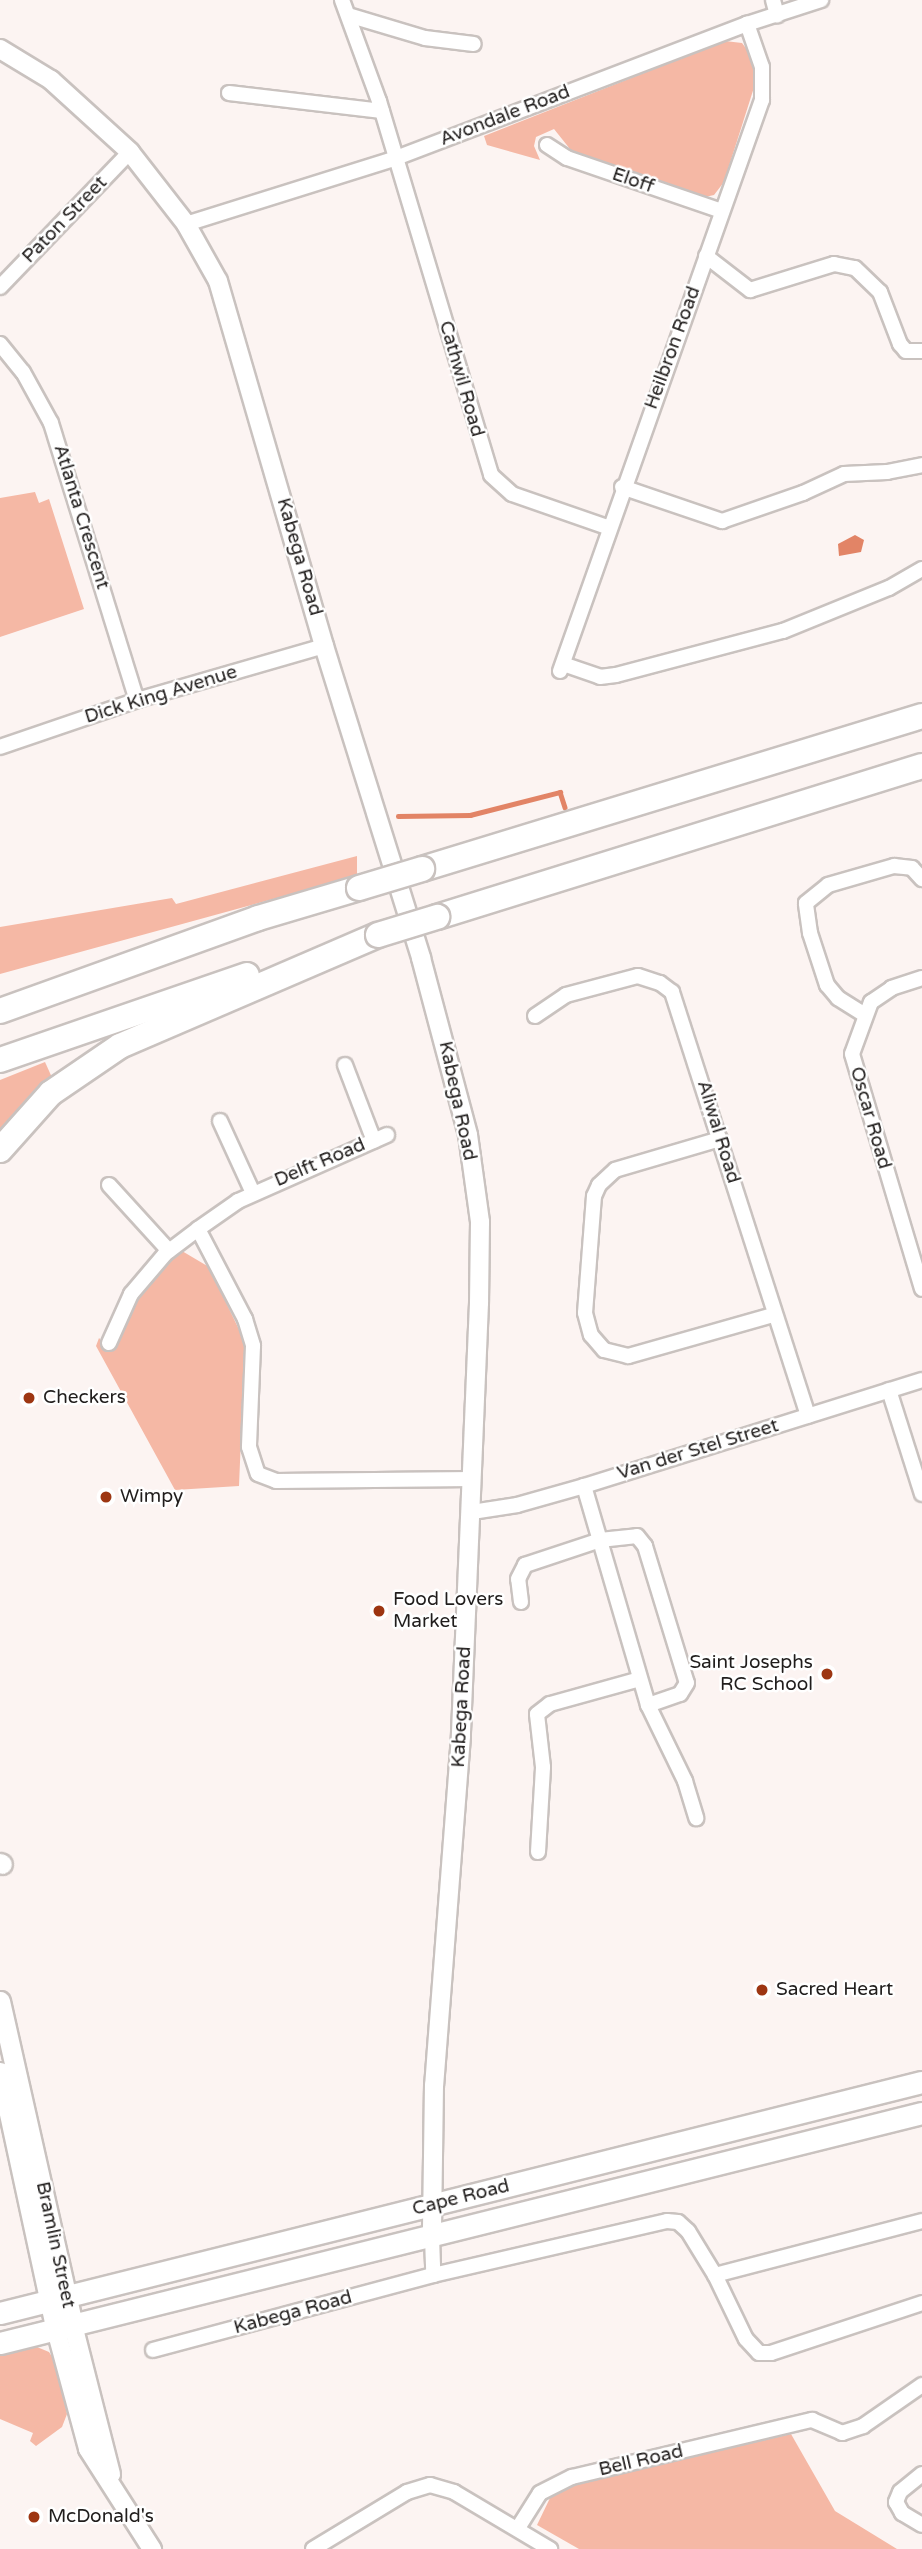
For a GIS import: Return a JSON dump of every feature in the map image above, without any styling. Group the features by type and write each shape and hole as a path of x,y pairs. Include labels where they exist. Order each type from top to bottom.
{"highway":[{"path":"0,993 359,888 922,716"},
{"path":"0,1060 378,935 922,766"},
{"path":"0,1011 258,918"},
{"path":"0,1150 51,1093 120,1046 378,935"}],"main road":[{"name":"Bramlin Street","path":"0,2001 65,2328"},
{"name":"Bramlin Street","path":"0,2072 60,2299"},
{"name":"Cape Road","path":"0,2313 922,2082"},
{"name":"Cape Road","path":"0,2343 922,2113"}],"street":[{"name":"Cathwil Road","path":"342,0 382,111 491,475 499,487 512,494 607,527"},
{"name":"Avondale Road","path":"186,224 396,158 747,24 775,7 821,0"},
{"path":"348,15 382,28 474,44"},
{"name":"Heilbron Road","path":"747,24 762,66 762,100 607,527 561,668 607,676 798,627 922,569"},
{"path":"357,41 382,28"},
{"name":"Kabega Road","path":"0,49 51,80 130,152 186,224 218,281 237,336 324,646 421,958 468,1135 480,1223 472,1512 461,1736 434,2085 431,2205 433,2275"},
{"path":"229,93 382,111"},
{"name":"Eloff","path":"547,145 568,158 722,211"},
{"name":"Paton Street","path":"0,287 130,152"},
{"path":"706,256 750,290 834,264 855,268 880,292 900,344 906,351 922,351"},
{"name":"Atlanta Crescent","path":"0,344 23,372 51,423 137,700"},
{"path":"622,487 722,521 803,493 844,474 922,465"},
{"name":"Dick King Avenue","path":"0,747 137,700 324,646"},
{"path":"865,1015 838,998 827,985 806,903 821,888 894,866 912,868 922,879"},
{"name":"Aliwal Road","path":"535,1016 566,995 638,976 660,983 672,992 685,1025 773,1315 808,1416"},
{"name":"Oscar Road","path":"922,978 879,994 855,1037 855,1068 922,1289"},
{"name":"Delft Road","path":"109,1343 131,1294 169,1251 198,1229 253,1193 380,1138 345,1065"},
{"name":"Delft Road","path":"220,1121 253,1193"},
{"path":"720,1139 615,1170 599,1185 594,1196 585,1313 591,1335 604,1350 628,1356 773,1315"},
{"path":"109,1185 169,1251"},
{"path":"198,1229 249,1332 254,1359 248,1447 253,1468 266,1479 473,1479"},
{"name":"Van der Stel Street","path":"472,1512 517,1505 584,1486 922,1380"},
{"path":"889,1391 922,1494"},
{"path":"584,1486 648,1705 685,1781 696,1818"},
{"path":"521,1602 517,1579 525,1565 600,1540 629,1534 641,1539 685,1675 686,1688 680,1694 648,1705"},
{"path":"538,1852 543,1766 537,1714 550,1704 640,1679"},
{"name":"Kabega Road","path":"153,2350 433,2275 667,2221 678,2222 688,2231 715,2275"},
{"path":"922,2221 715,2275 746,2339 765,2354 922,2303"},
{"name":"Bramlin Street","path":"65,2328 115,2488 152,2549"},
{"name":"Bell Road","path":"518,2528 529,2505 554,2484 812,2420 842,2434 852,2431 922,2385"},
{"path":"922,2474 900,2492 897,2502 902,2513 922,2525"},
{"path":"313,2549 421,2486 438,2485 518,2528 550,2549"}],"shaded area":[{"path":"725,41 742,43 754,59 757,78 724,182 714,195 705,197 574,154 554,129 536,137 534,146 540,160 487,145 484,136"},
{"path":"35,492 39,503 49,499 84,609 0,637 0,498"},
{"path":"855,535 864,540 861,552 839,556 838,544"},
{"path":"357,856 357,876 0,974 0,927 172,898 176,904"},
{"path":"45,1062 54,1082 0,1130 0,1080"},
{"path":"182,1251 209,1267 245,1342 239,1486 175,1490 96,1346 99,1338 111,1351 142,1286 174,1253"},
{"path":"37,2347 49,2352 56,2363 67,2414 62,2427 36,2446 30,2441 33,2433 0,2419 0,2356"},
{"path":"791,2434 835,2511 897,2549 579,2549 537,2525 550,2498 574,2485"}],"waterway":[{"path":"398,816 470,815 560,792 565,807"}],"place":[{"name":"Checkers","path":"29,1398"},
{"name":"Wimpy","path":"106,1497"},
{"name":"Food Lovers Market","path":"379,1611"},
{"name":"Saint Josephs RC School","path":"827,1674"},
{"name":"Sacred Heart","path":"762,1990"},
{"name":"McDonald's","path":"34,2517"}]}
